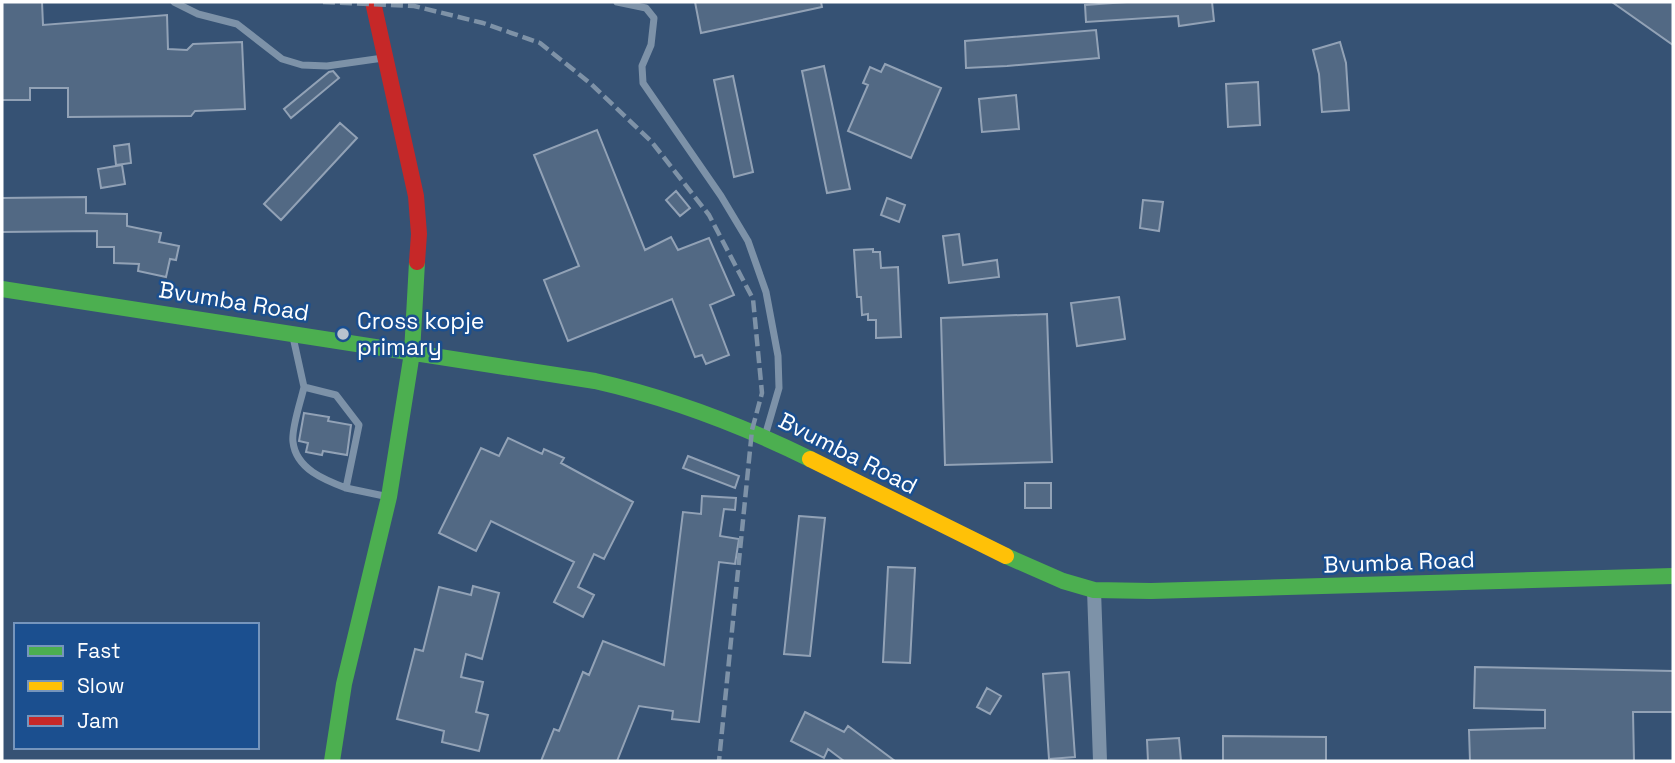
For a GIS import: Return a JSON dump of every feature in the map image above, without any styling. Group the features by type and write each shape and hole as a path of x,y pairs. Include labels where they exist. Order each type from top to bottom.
{"street":[{"path":"332,761 344,684 389,497 412,353 419,234 416,195 373,2"},
{"name":"Bvumba Road","path":"2,289 412,353 560,372 598,380 657,397 764,436 1022,564 1094,590 1228,590 1673,576"},
{"path":"1094,590 1100,761"}],"lane":[{"path":"174,2 198,14 237,24 282,59 302,65 327,66 385,57"},
{"path":"617,2 646,8 654,18 651,45 642,66 643,83 721,196 748,241 766,292 778,356 779,388 764,436"},
{"path":"292,333 304,387 293,442 299,458 317,476 346,488 389,497"},
{"path":"304,387 336,395 359,425 346,488"}],"building":[{"path":"2,2 42,2 43,25 167,15 168,49 187,50 193,44 242,42 245,109 195,111 191,116 68,117 68,88 30,88 30,100 2,100"},
{"path":"695,2 821,2 822,7 701,33"},
{"path":"1212,2 1214,21 1179,26 1178,16 1086,22 1085,5"},
{"path":"1612,2 1673,2 1673,45"},
{"path":"1096,30 1099,58 966,68 965,41"},
{"path":"1340,42 1346,63 1349,110 1322,112 1319,74 1313,50"},
{"path":"885,64 941,88 911,158 848,131 868,85 863,83 870,67 881,72"},
{"path":"824,66 850,189 827,193 802,71"},
{"path":"333,71 339,78 291,118 284,109"},
{"path":"733,76 753,172 734,177 714,80"},
{"path":"1258,82 1260,125 1228,127 1226,84"},
{"path":"1016,95 1019,129 982,132 979,99"},
{"path":"340,123 357,138 281,220 264,204"},
{"path":"597,130 645,250 671,237 678,250 709,238 734,295 710,305 729,355 706,364 702,355 695,357 672,299 568,341 544,280 579,266 534,155"},
{"path":"129,144 131,163 116,165 114,146"},
{"path":"122,165 125,184 101,188 98,169"},
{"path":"676,191 690,208 680,216 666,200"},
{"path":"86,197 86,213 127,214 127,226 161,233 159,242 179,246 176,260 170,259 166,277 138,271 139,264 114,263 114,247 97,247 97,231 2,232 2,198"},
{"path":"887,198 905,205 899,222 881,215"},
{"path":"1143,200 1163,202 1159,231 1140,228"},
{"path":"959,234 963,265 997,260 999,277 949,283 943,236"},
{"path":"873,249 873,252 880,252 881,268 898,267 901,337 876,338 876,320 868,320 868,314 862,315 861,297 857,297 854,250"},
{"path":"1119,297 1125,339 1077,346 1071,303"},
{"path":"1047,314 1052,462 945,465 941,318"},
{"path":"304,413 329,417 328,421 351,425 347,455 323,451 322,455 306,452 308,443 299,441"},
{"path":"508,438 542,454 544,449 564,458 561,463 633,502 604,559 594,554 578,587 594,595 583,617 554,602 574,562 491,521 476,551 439,533 481,448 499,456"},
{"path":"688,456 739,476 735,488 683,468"},
{"path":"1025,483 1051,483 1051,508 1025,508"},
{"path":"702,496 736,498 735,510 724,509 720,536 739,539 735,564 719,562 699,722 672,719 673,711 639,706 617,761 541,761 554,729 559,731 583,672 589,675 603,641 664,665 683,512 701,514"},
{"path":"799,516 825,518 810,656 784,654"},
{"path":"888,567 915,568 910,663 883,662"},
{"path":"473,586 499,593 482,659 466,654 461,677 483,682 476,712 488,715 479,751 442,742 444,731 397,719 415,649 423,651 439,587 471,595"},
{"path":"1475,667 1673,671 1673,712 1633,712 1634,761 1470,761 1469,730 1545,728 1545,710 1474,708"},
{"path":"1069,672 1075,757 1049,759 1043,674"},
{"path":"987,688 1001,696 990,714 977,707"},
{"path":"805,712 844,732 848,726 895,761 844,761 828,749 824,758 791,741"},
{"path":"1223,736 1326,737 1326,761 1223,761"},
{"path":"1179,738 1181,761 1148,761 1147,740"}],"railway":[{"path":"323,2 414,6 483,23 540,43 590,83 651,141 709,215 753,299 762,393 752,430 719,761"}],"traffic: fast":[{"path":"332,761 344,684 389,497 412,353 417,262"},
{"path":"2,289 595,381 705,414 810,459"},
{"path":"1006,556 1063,581 1094,590 1151,591 1673,576"}],"traffic: slow":[{"path":"810,459 1006,556"}],"traffic: jam":[{"path":"373,2 416,196 419,234 417,262"}],"place":[{"name":"Cross kopje primary","path":"343,334"}]}
